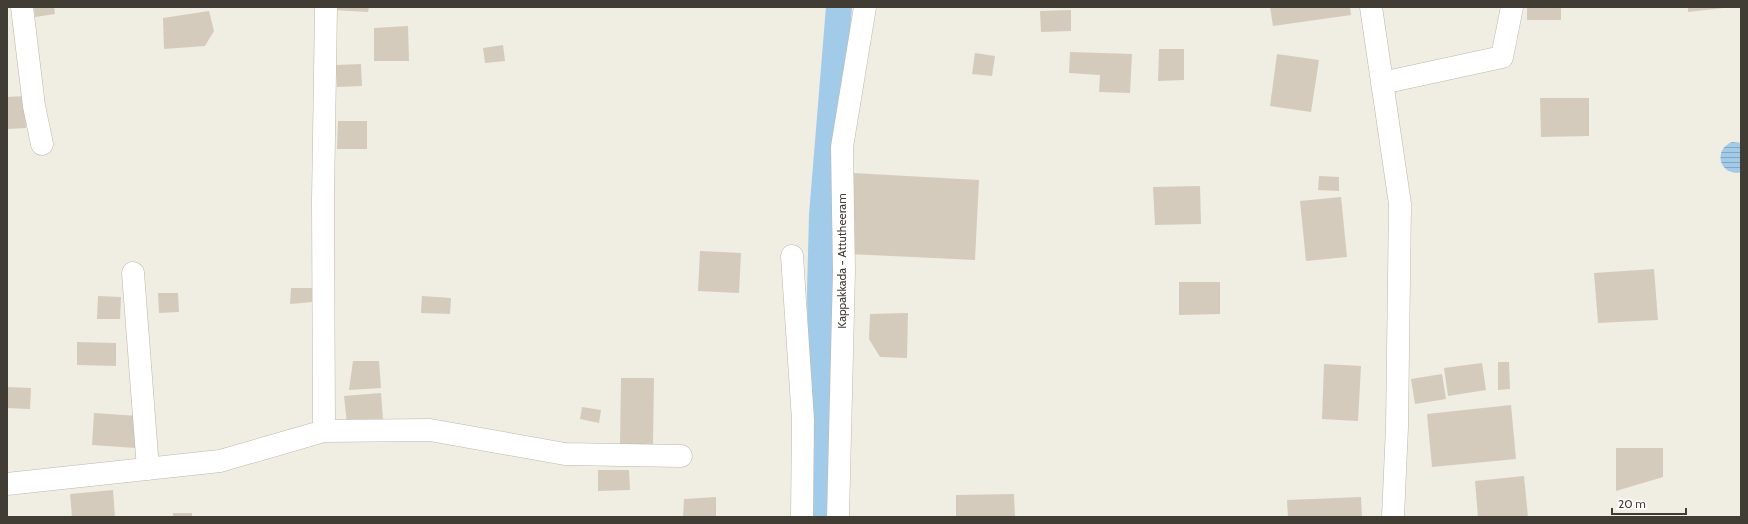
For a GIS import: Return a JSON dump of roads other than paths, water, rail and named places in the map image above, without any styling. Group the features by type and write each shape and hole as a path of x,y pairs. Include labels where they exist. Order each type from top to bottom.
{"street":[{"path":"22,7 34,106 42,144"},
{"path":"324,431 323,200 326,7"},
{"name":"Kappakkada - Attutheeram","path":"838,517 844,271 842,147 865,7"},
{"path":"1371,7 1400,204 1397,427 1393,517"},
{"path":"1382,83 1502,57 1512,7"},
{"path":"792,256 803,420 802,517"},
{"path":"133,273 148,469"},
{"path":"7,484 220,461 324,431 430,430 565,454 681,456"}],"water":[{"path":"1732,142 1741,143 1741,172 1728,171 1721,162 1722,151"}],"waterway":[{"path":"823,517 820,292 822,215 839,7"}]}
